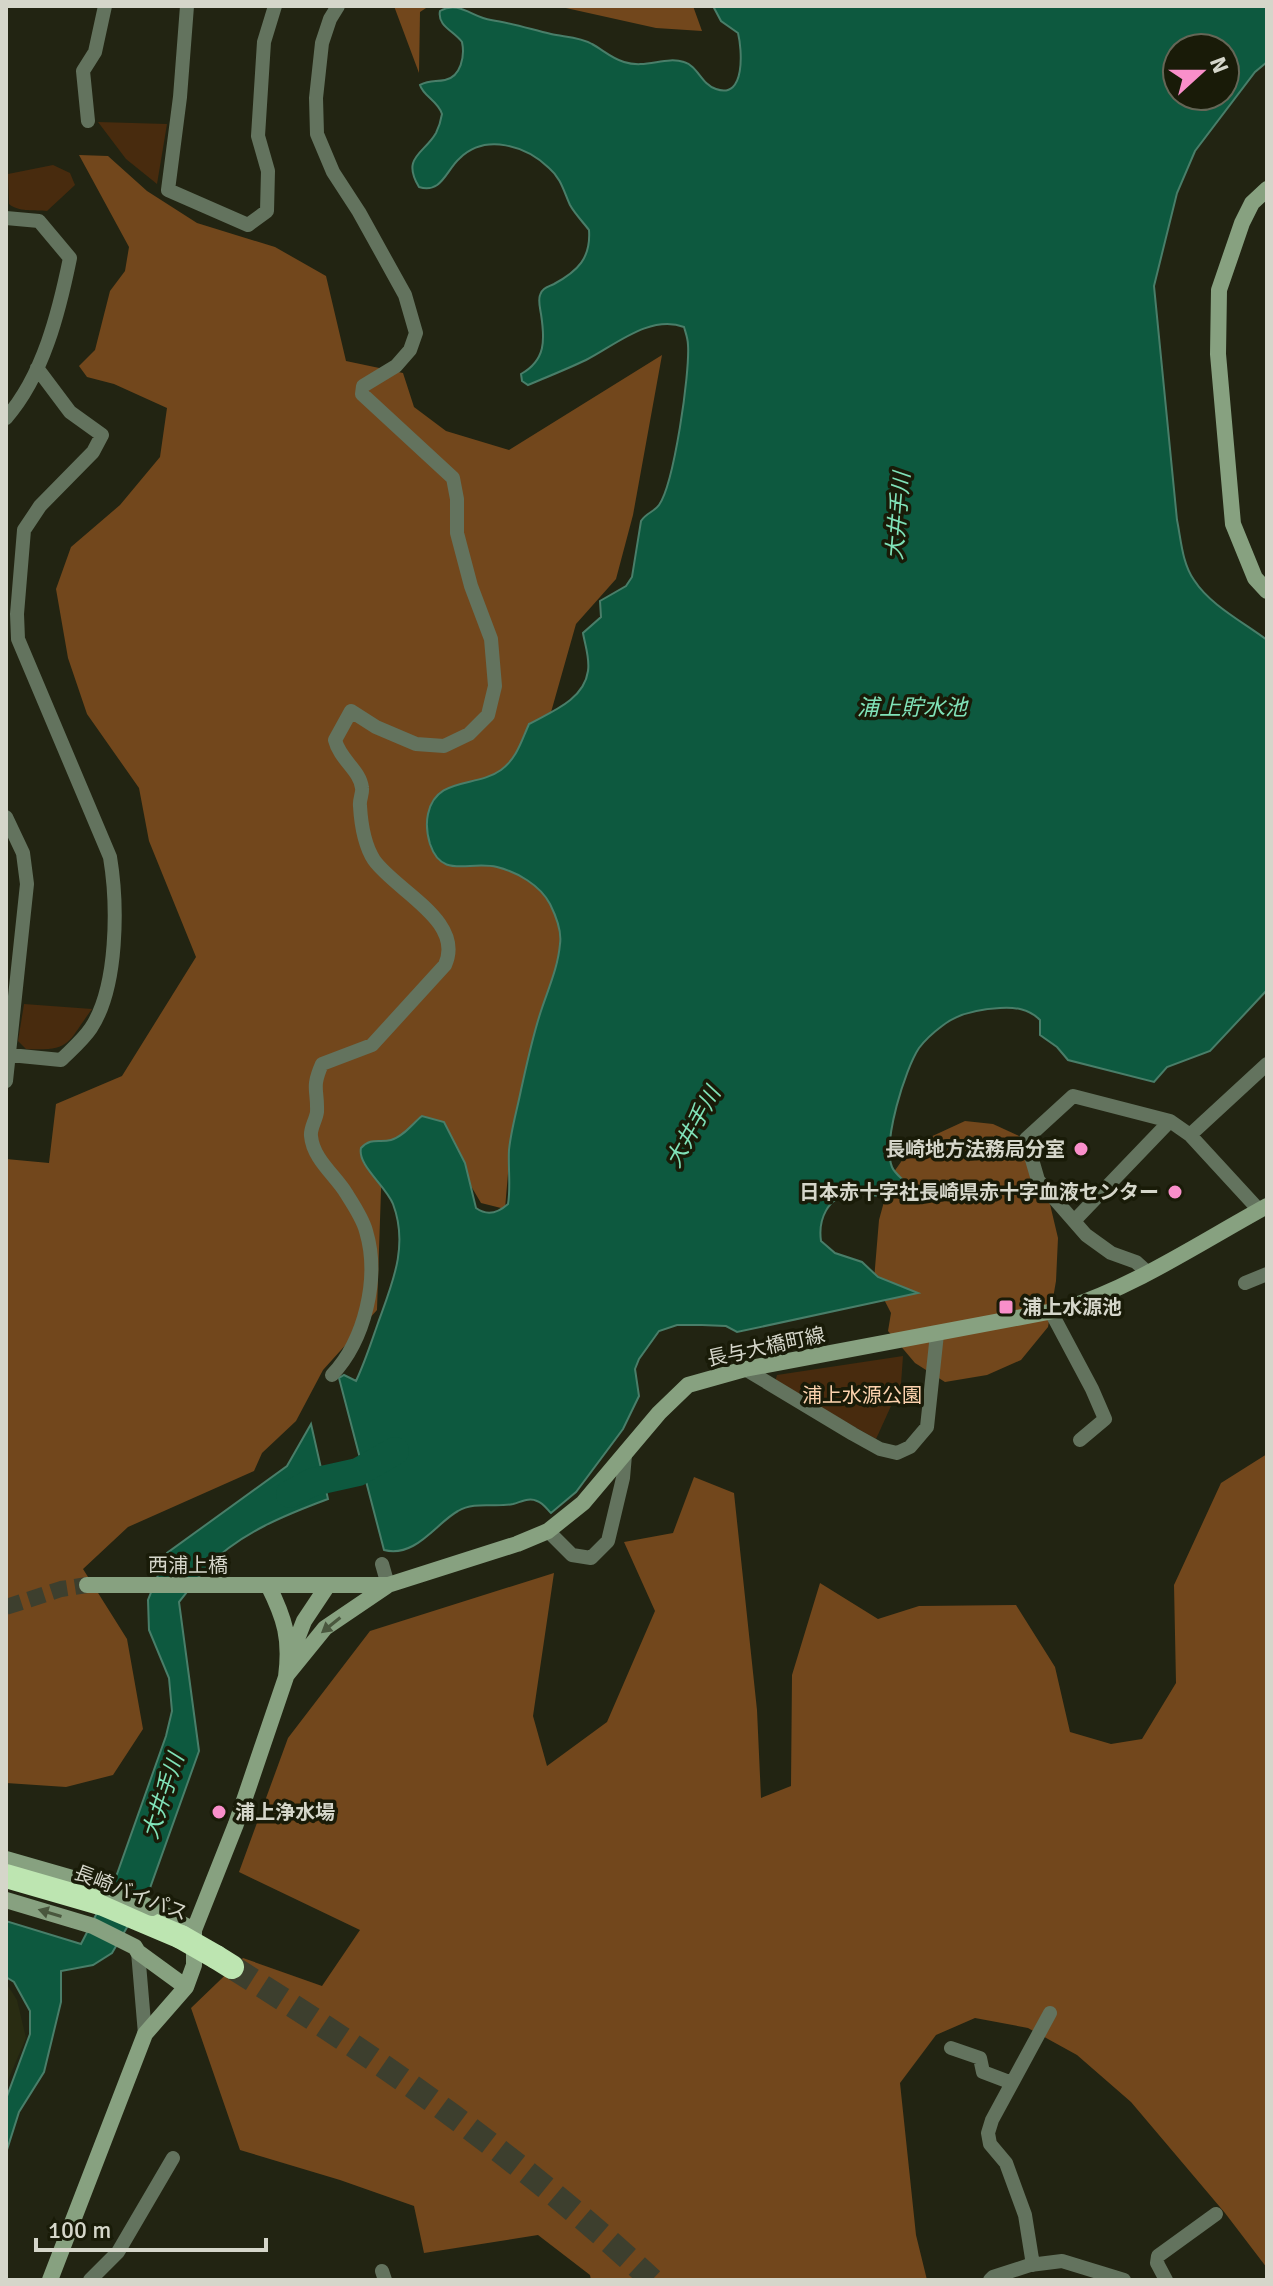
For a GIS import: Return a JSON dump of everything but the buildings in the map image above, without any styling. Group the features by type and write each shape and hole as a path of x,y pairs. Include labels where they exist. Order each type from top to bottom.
{"highway":[{"name":"長崎バイパス","path":"6,1876 100,1908 142,1931 184,1938 222,1966"},
{"name":"長崎バイパス","path":"6,1884 100,1908"}],"street":[{"path":"88,121 83,71 95,52 105,6"},
{"path":"187,6 168,190 248,225 267,211 268,171 258,136 264,42 275,6"},
{"path":"332,1375 341,1365 366,1314 372,1267 366,1230 346,1191 318,1156 311,1135 317,1113 315,1081 322,1064 372,1045 445,965 450,954 449,942 433,915 390,878 373,858 364,835 359,803 362,787 354,769 339,755 335,740 351,711 376,727 416,744 444,746 469,734 488,715 495,686 491,639 471,586 457,533 457,499 453,478 362,394 363,386 396,366 410,350 416,333 405,295 333,172 317,134 316,98 322,43 338,6"},
{"path":"1266,192 1252,203 1242,223 1219,290 1218,354 1233,524 1255,578 1267,591"},
{"path":"6,218 39,221 70,258 62,297 37,368 6,418"},
{"path":"10,1055 61,1060 90,1030 103,1005 113,940 115,883 110,857 18,639 17,614 24,530 40,506 93,452 102,435 70,412 37,368"},
{"path":"6,817 23,853 27,884 6,1081"},
{"path":"1190,1135 1267,1064"},
{"path":"1147,1272 1136,1262 1111,1253 1086,1235 1038,1180 1026,1139 1073,1096 1170,1121 1190,1135 1263,1208"},
{"path":"1074,1221 1170,1121"},
{"name":"長与大橋町線","path":"268,1585 388,1585 517,1544 548,1531 583,1503 659,1413 688,1385 745,1369 1051,1312 1093,1300 1263,1208"},
{"path":"1245,1283 1267,1274"},
{"path":"1051,1312 1105,1419 1080,1440"},
{"path":"745,1369 867,1442 897,1453 910,1447 927,1427 937,1334"},
{"path":"548,1531 572,1555 591,1558 608,1541 623,1478 625,1455"},
{"path":"287,1669 325,1628 388,1585 382,1564"},
{"name":"西浦上橋","path":"87,1585 268,1585"},
{"path":"268,1585 285,1619 287,1669"},
{"path":"50,2280 145,2034 186,1987 194,1965 184,1938 236,1824 304,1621 328,1585"},
{"path":"6,1859 100,1908"},
{"path":"6,1900 100,1908"},
{"path":"142,1931 186,1987"},
{"path":"142,1931 145,2034"},
{"path":"1033,2265 1025,2215 1006,2163 990,2144 988,2133 992,2120 1050,2013"},
{"path":"951,2048 974,2054 980,2058 983,2072 1012,2083"},
{"path":"90,2280 118,2252 173,2158"},
{"path":"1166,2280 1157,2263 1158,2256 1216,2214"},
{"path":"990,2280 1033,2265 1062,2261 1124,2280"}],"shaded area":[{"path":"394,6 429,6 420,12 419,73"},
{"path":"557,6 693,6 702,31 656,28"},
{"path":"79,155 108,156 147,191 197,223 275,247 326,276 346,361 403,373 414,407 446,431 509,450 662,355 633,515 616,579 576,624 542,744 522,841 570,935 510,1150 505,1209 481,1203 432,1120 382,1160 377,1310 323,1370 296,1421 262,1453 254,1471 128,1527 83,1569 127,1639 143,1729 113,1775 66,1787 6,1783 6,1159 49,1163 56,1104 122,1076 196,957 149,841 139,788 87,714 68,658 56,589 71,547 120,505 160,457 167,408 114,384 87,377 79,366 95,350 110,291 125,271 129,247"},
{"path":"965,1121 993,1124 1019,1136 1034,1159 1049,1200 1058,1238 1056,1281 1048,1327 1021,1360 987,1375 945,1382 915,1363 888,1331 891,1313 874,1280 879,1220 891,1176 913,1145"},
{"path":"1267,1454 1267,2268 1131,2102 1077,2055 1028,2028 975,2018 936,2035 900,2083 916,2235 927,2280 591,2280 590,2275 538,2235 424,2253 414,2206 240,2150 191,2008 243,1958 322,1986 360,1930 239,1872 288,1738 370,1631 554,1573 533,1716 547,1766 607,1722 655,1611 624,1542 673,1533 694,1477 734,1493 757,1710 761,1798 791,1786 792,1675 820,1583 878,1619 919,1606 1016,1605 1055,1667 1070,1732 1111,1744 1142,1739 1176,1683 1174,1585 1221,1483"},
{"path":"6,1983 17,2000 26,2038 6,2085"}],"green space":[{"path":"98,122 167,124 157,184 126,159"},
{"path":"53,165 70,173 75,185 47,211 22,209 9,204 8,174"},
{"path":"24,1004 92,1009 66,1043 52,1049 26,1049 18,1041"},
{"name":"浦上水源公園","path":"903,1356 901,1384 876,1439 775,1382 777,1375"}],"water":[{"name":"浦上貯水池","path":"713,6 1267,6 1267,62 1241,90 1241,32 1161,32 1161,112 1225,112 1195,151 1177,193 1154,286 1177,520 1184,559 1194,580 1209,597 1267,640 1267,990 1210,1051 1167,1067 1154,1082 1068,1060 1040,1035 1040,1020 1022,1010 985,1009 948,1022 919,1048 896,1106 890,1156 893,1169 904,1181 883,1195 843,1195 830,1204 821,1225 821,1241 835,1253 862,1262 878,1277 918,1293 737,1332 726,1326 702,1325 677,1325 659,1331 635,1369 639,1396 623,1429 576,1492 551,1513 534,1500 471,1506 450,1516 416,1544 406,1549 384,1550 339,1378 344,1375 356,1381 388,1294 399,1250 398,1220 393,1204 363,1161 361,1148 372,1141 395,1138 422,1116 444,1122 465,1163 476,1208 492,1212 508,1204 509,1150 513,1128 560,939 550,904 527,880 497,867 458,866 442,862 430,844 428,814 432,802 448,788 491,776 501,770 515,755 529,724 565,704 580,690 588,671 583,633 601,617 600,601 626,586 632,577 641,521 659,505 665,493 680,428 688,359 684,327 658,325 633,333 586,360 528,385 522,381 521,374 535,362 542,348 539,297 546,288 570,274 581,263 588,248 589,230 572,208 553,172 540,160 506,145 494,144 470,150 438,184 419,187 412,169 413,162 436,133 442,114 420,85 450,78 461,65 462,42 441,21 440,16 440,11 453,7 484,19 582,40 632,64 670,60 684,62 693,67 711,87 726,90 733,87 740,71 738,33 721,21"},
{"path":"311,1424 328,1499 280,1519 234,1544 207,1567 179,1602 199,1751 150,1888 112,1953 93,1965 61,1971 61,2002 44,2072 19,2112 6,2153 6,2099 30,2034 30,2011 14,1982 6,1977 6,1921 81,1944 117,1874 172,1711 169,1678 149,1630 148,1600 167,1553 287,1466"}],"waterway":[{"name":"大井手川","path":"290,1494 313,1482 358,1472 395,1451"}],"tunnel":[{"path":"6,1607 61,1589 87,1585"},
{"path":"232,1967 450,2113 553,2193 652,2280"}],"place":[{"name":"長崎地方法務局分室","path":"1081,1149"},
{"name":"日本赤十字社長崎県赤十字血液センター","path":"1175,1192"},
{"name":"浦上水源池","path":"1006,1307"},
{"name":"浦上浄水場","path":"219,1812"}]}
